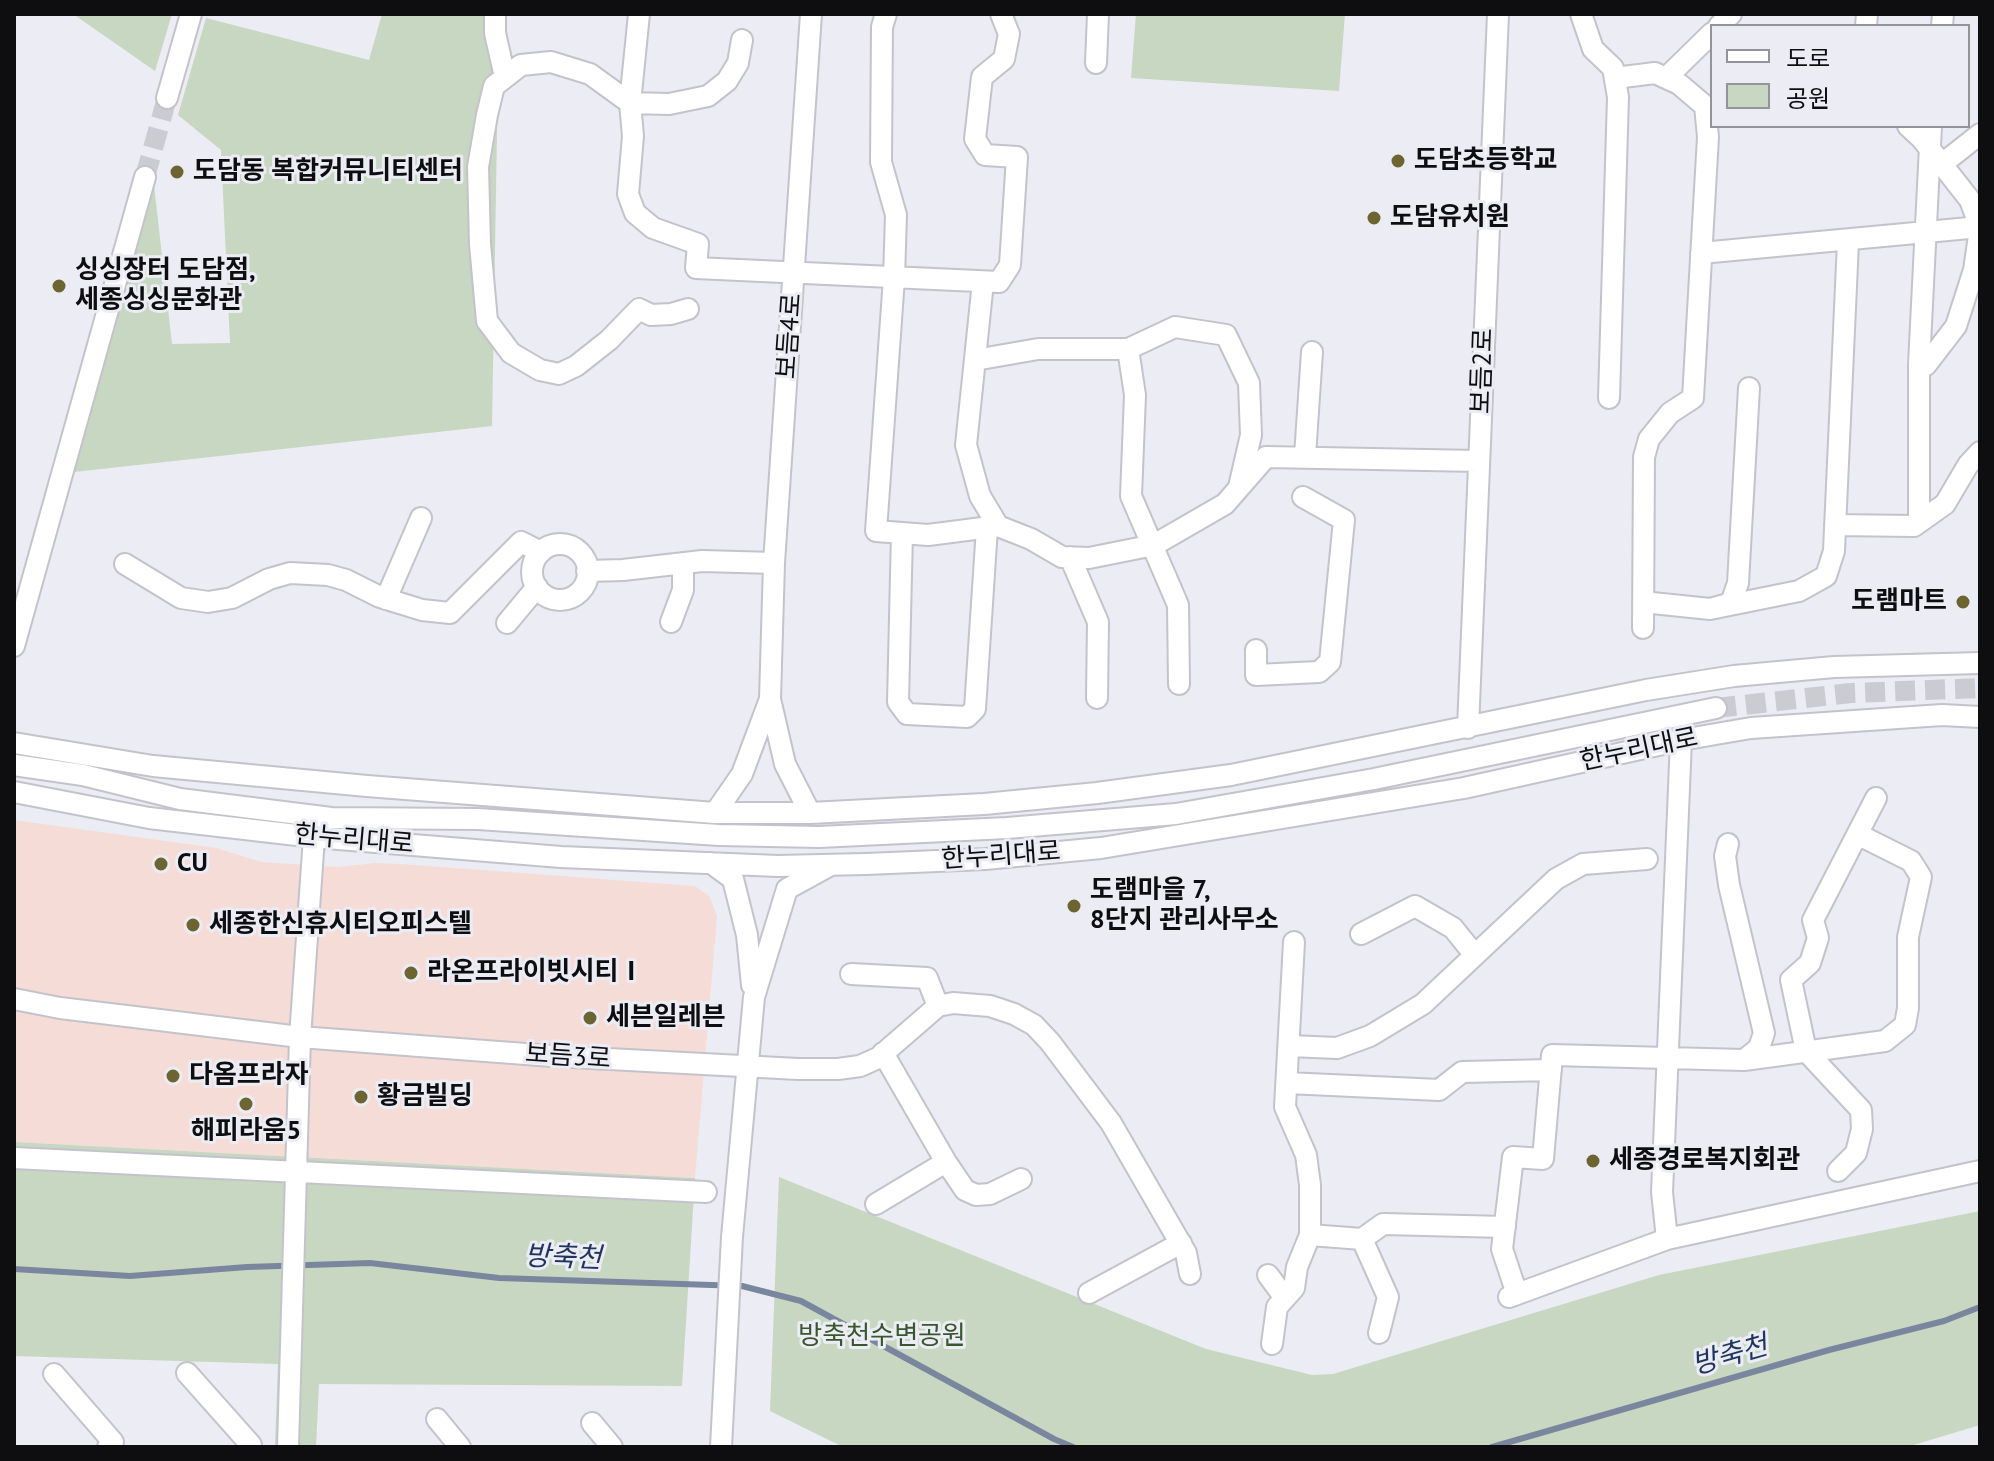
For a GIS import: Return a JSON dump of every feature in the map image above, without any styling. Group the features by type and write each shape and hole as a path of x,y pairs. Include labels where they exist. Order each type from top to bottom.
{"street":[{"path":"167,98 191,14"},
{"path":"495,14 495,33 505,77"},
{"path":"639,14 630,103 633,136 628,194 635,213 653,228 698,244 696,268 983,282 999,282 1010,265 1017,157 985,155 975,139 982,77 1004,59 1009,34 1001,14"},
{"name":"보듬4로","path":"770,699 774,563 811,14"},
{"path":"886,14 882,27 881,162 896,215 876,531 928,535 993,527 1031,539 1062,557 1089,558 1154,545 1225,504 1266,457 1479,461"},
{"path":"1096,63 1098,14"},
{"name":"보듬2로","path":"1468,728 1498,14"},
{"path":"1581,14 1593,49 1613,68 1618,97 1609,398"},
{"path":"1666,78 1710,35"},
{"path":"688,309 651,315 639,309 609,340 576,366 559,374 540,370 511,353 487,321 480,244 478,167 494,86 521,65 551,62 590,74 630,103 669,104 708,96 727,81 738,63 742,40"},
{"path":"1615,78 1655,73 1679,84 1705,106 1710,126 1693,398 1670,413 1649,439 1644,457 1643,628"},
{"path":"1910,128 1970,200 1980,228 1978,257 1956,326 1926,365 1919,364"},
{"path":"1919,522 1919,364 1931,128"},
{"path":"1942,164 1980,134"},
{"path":"14,646 145,177"},
{"path":"1701,253 1980,228"},
{"path":"1643,602 1710,609 1799,591 1826,576 1834,551 1848,242"},
{"path":"902,533 898,702 907,714 967,717 975,709 993,527 980,496 966,445 983,282"},
{"path":"975,360 1038,349 1128,349 1175,327 1226,335 1249,383 1251,435 1238,489"},
{"path":"1128,349 1135,395 1131,496 1178,605 1179,684"},
{"path":"1305,456 1312,352"},
{"path":"1710,609 1731,603 1738,583 1749,388"},
{"path":"1835,525 1914,526 1945,504 1968,465 1980,452"},
{"path":"1256,650 1256,675 1319,672 1330,662 1344,520 1303,497"},
{"path":"386,599 421,518"},
{"path":"125,564 181,598 208,602 232,598 269,579 290,573 328,575 386,599 422,610 450,613 521,542 541,552"},
{"path":"556,544 573,548 581,554 587,571 583,588 568,598 551,598 537,587 532,570 541,552 556,544"},
{"path":"1070,557 1098,622 1097,698"},
{"path":"587,571 702,561 774,563"},
{"path":"671,622 683,590 683,563"},
{"path":"507,623 537,587"},
{"name":"한누리대로","path":"14,743 153,766 367,786 715,813 810,813 984,804 1231,775 1646,690 1734,676 1834,667 1980,663"},
{"path":"770,699 785,764 810,813"},
{"path":"715,813 742,774 770,699"},
{"path":"14,765 83,775 180,799 331,818 478,819 719,835 819,837 1007,828 1176,814 1374,779 1716,708"},
{"name":"한누리대로","path":"14,792 149,818 314,837 561,857 832,865 985,859 1101,848 1464,788 1681,740 1751,728 1942,715 1980,717"},
{"path":"1667,1239 1662,1192 1681,740"},
{"path":"1838,1171 1856,1153 1862,1129 1861,1110 1806,1051 1791,980 1810,963 1818,938 1813,920 1876,798"},
{"path":"1859,835 1911,861 1921,877 1908,937 1908,1008 1905,1025 1885,1041 1744,1060 1552,1055 1543,1159 1513,1157 1502,1249 1513,1295 1667,1239 1980,1171"},
{"path":"288,1447 300,1037 314,837"},
{"path":"1728,844 1725,856 1729,885 1764,1033 1759,1048 1744,1060"},
{"path":"1289,1046 1337,1048 1370,1036 1423,1004 1474,954 1509,937 1556,879 1583,864 1647,859"},
{"path":"711,863 733,879 747,935 754,997"},
{"path":"721,1447 732,1237 754,997 787,889 832,865"},
{"path":"1361,934 1415,906 1453,928 1474,954"},
{"path":"1272,1344 1277,1307 1294,1288 1297,1267 1310,1235 1310,1185 1306,1155 1285,1107 1294,942"},
{"path":"851,974 927,978 938,1006 953,1003 990,1006 1034,1025 1111,1123 1181,1243 1190,1274"},
{"name":"보듬3로","path":"14,999 60,1008 300,1037 746,1068 838,1069 860,1066 883,1053 938,1006"},
{"path":"883,1053 965,1190 976,1195 990,1194 1021,1179"},
{"path":"1287,1083 1439,1090 1462,1072 1551,1070"},
{"path":"14,1158 706,1192"},
{"path":"876,1204 946,1162"},
{"path":"1310,1235 1362,1239 1383,1224 1505,1227"},
{"path":"1362,1239 1388,1297 1379,1333"},
{"path":"1089,1293 1181,1243"},
{"path":"1268,1275 1285,1298"},
{"path":"187,1373 255,1446"},
{"path":"54,1374 113,1442 108,1447"},
{"path":"437,1419 460,1447"},
{"path":"592,1423 612,1447"}],"shaded area":[{"path":"14,820 216,848 261,862 337,867 401,864 695,886 709,896 717,916 695,1178 14,1142"}],"green space":[{"path":"73,14 172,14 155,71"},
{"path":"382,14 499,14 492,426 74,472 154,185 172,344 230,343 221,150 178,115 206,18 369,60"},
{"path":"1136,14 1345,14 1339,91 1131,78"},
{"path":"14,1142 695,1178 682,1386 319,1384 316,1447 275,1447 278,1364 14,1356"},
{"name":"방축천수변공원","path":"779,1177 1206,1349 1312,1375 1333,1374 1659,1275 1980,1211 1980,1425 1907,1447 843,1447 770,1411"}],"waterway":[{"name":"방축천","path":"14,1269 130,1276 247,1267 370,1263 499,1278 742,1286 801,1301 1073,1447"},
{"name":"방축천","path":"1492,1447 1829,1350 1944,1321 1980,1307"}],"tunnel":[{"path":"145,177 167,98"},
{"path":"1716,708 1851,693 1980,688"}],"place":[{"name":"도담초등학교","path":"1398,161"},
{"name":"도담동 복합커뮤니티센터","path":"177,172"},
{"name":"도담유치원","path":"1374,218"},
{"name":"싱싱장터 도담점, 세종싱싱문화관","path":"59,286"},
{"name":"도램마트","path":"1963,602"},
{"name":"CU","path":"161,864"},
{"name":"도램마을 7, 8단지 관리사무소","path":"1074,906"},
{"name":"세종한신휴시티오피스텔","path":"193,925"},
{"name":"라온프라이빗시티Ⅰ","path":"411,973"},
{"name":"세븐일레븐","path":"590,1018"},
{"name":"다옴프라자","path":"173,1076"},
{"name":"황금빌딩","path":"361,1097"},
{"name":"해피라움5","path":"246,1104"},
{"name":"세종경로복지회관","path":"1593,1161"}]}
